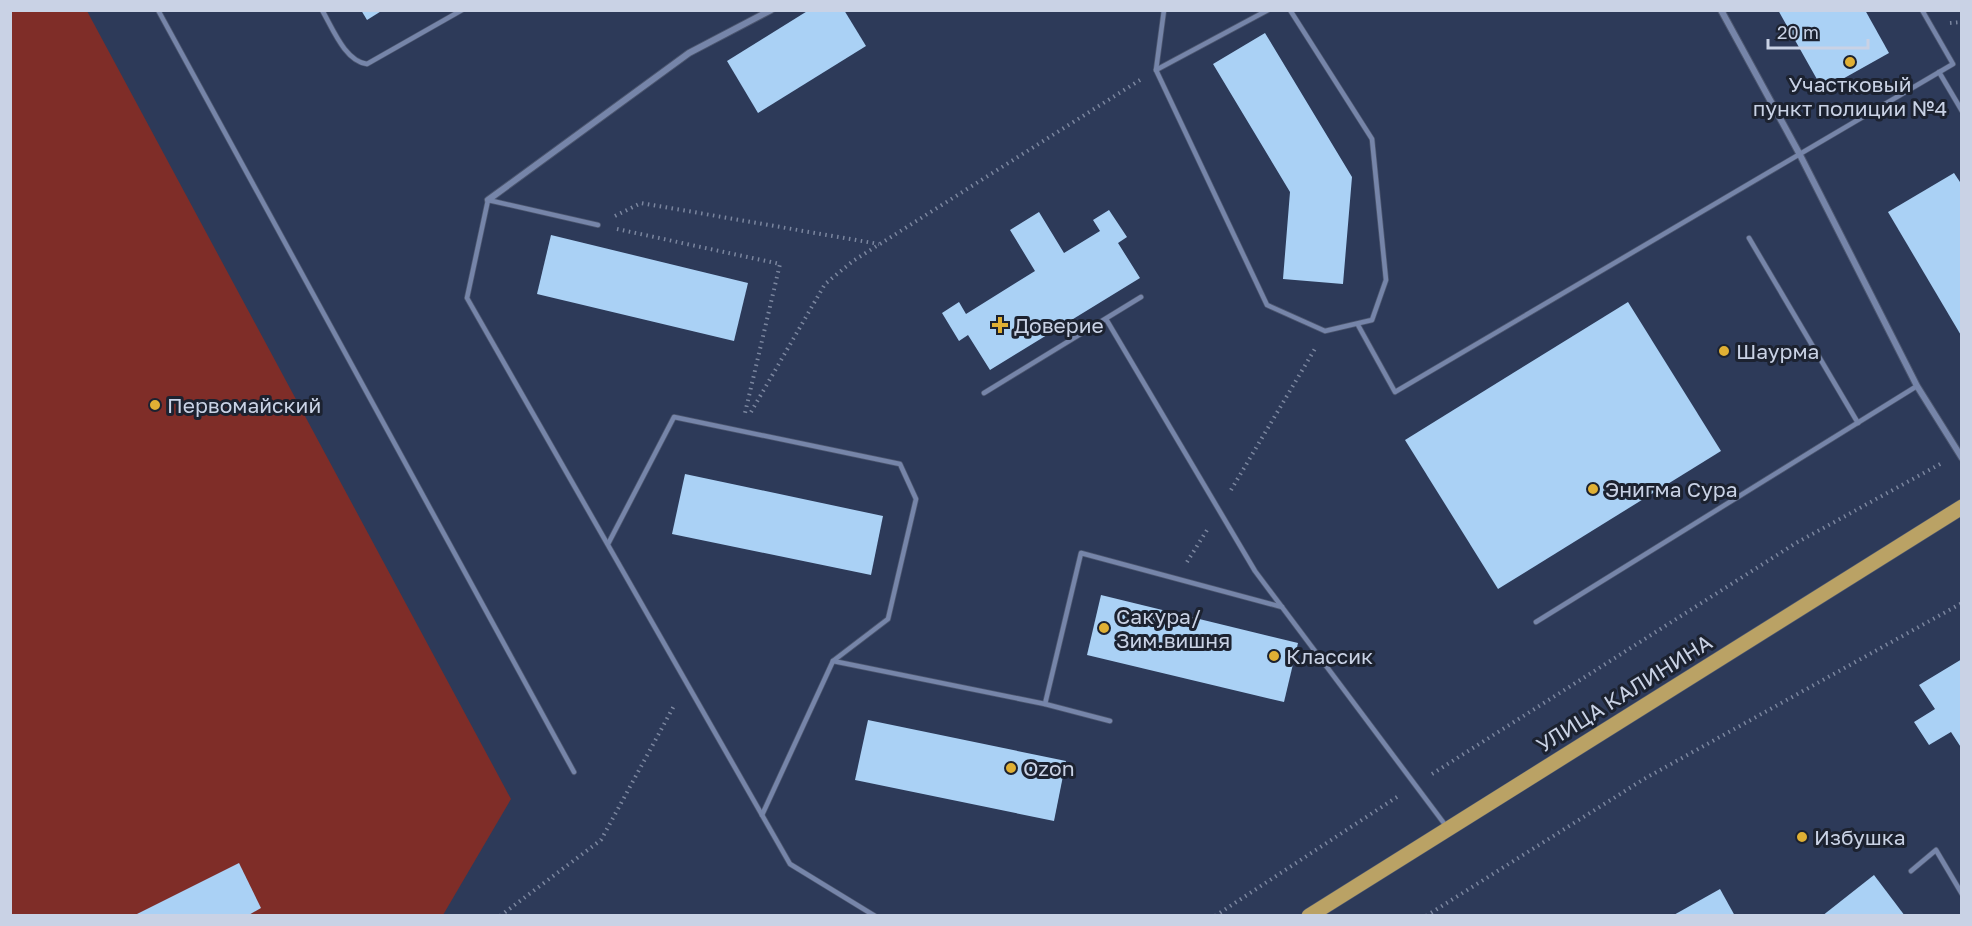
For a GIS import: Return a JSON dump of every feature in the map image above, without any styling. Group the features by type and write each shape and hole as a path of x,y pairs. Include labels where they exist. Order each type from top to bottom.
{"main road":[{"name":"УЛИЦА КАЛИНИНА","path":"1309,915 1962,507"}],"street":[{"path":"488,200 688,53 771,10"},
{"path":"1721,10 1799,153 1917,386 1960,456"}],"lane":[{"path":"158,10 574,772"},
{"path":"322,10 350,57 358,63 367,64 462,10"},
{"path":"1164,10 1156,70 1267,304 1325,331 1372,320 1386,280 1372,139 1290,10"},
{"path":"1156,70 1268,10"},
{"path":"1358,325 1395,392 1953,64 1922,10"},
{"path":"1939,72 1962,111"},
{"path":"598,225 488,200 467,298 790,864 875,915"},
{"path":"1749,238 1858,423"},
{"path":"984,393 1141,297"},
{"path":"1106,319 1255,571 1448,829"},
{"path":"1536,622 1917,386"},
{"path":"608,544 674,417 900,464 916,499 888,619 833,661 762,815"},
{"path":"1045,704 1081,553 1177,577 1282,608"},
{"path":"833,661 1045,704 1110,721"},
{"path":"1911,871 1936,850 1962,894"}],"path":[{"path":"740,431 825,284 880,244 1156,70"},
{"path":"598,225 641,203 880,244"},
{"path":"598,225 780,264 740,431"},
{"path":"1177,577 1220,510 1325,331"},
{"path":"1215,915 1796,543 1960,456"},
{"path":"1426,915 1644,779 1962,603"},
{"path":"500,915 601,840 687,683"}],"shaded area":[{"name":"Первомайский","path":"11,11 87,11 511,799 443,915 11,915"}],"building":[{"path":"361,10 383,10 367,20"},
{"path":"809,10 844,10 866,46 758,113 727,61"},
{"path":"1778,10 1865,10 1889,53 1823,90"},
{"path":"1265,33 1352,177 1343,284 1283,279 1290,192 1213,64"},
{"path":"1954,173 1962,185 1962,337 1888,212"},
{"path":"1109,210 1127,237 1118,243 1140,278 990,370 968,335 959,341 942,313 959,302 966,314 1035,271 1010,230 1039,212 1064,253 1100,231 1093,220"},
{"path":"551,235 748,283 734,341 537,294"},
{"path":"1628,302 1721,451 1498,589 1405,440"},
{"path":"685,474 883,516 871,575 672,534"},
{"path":"1101,595 1298,643 1284,702 1087,655"},
{"path":"1962,659 1962,749 1951,732 1929,745 1914,722 1935,709 1919,685"},
{"path":"868,720 1066,761 1054,821 855,780"},
{"path":"239,863 261,908 247,916 133,916"},
{"path":"1874,875 1905,916 1822,916"},
{"path":"1720,889 1735,916 1672,916"}],"place":[{"name":"Участковый пункт полиции №4","path":"1850,62"},
{"name":"Доверие","path":"1000,325"},
{"name":"Шаурма","path":"1724,351"},
{"name":"Первомайский","path":"155,405"},
{"name":"Энигма Сура","path":"1593,489"},
{"name":"Сакура/ Зим.вишня","path":"1104,628"},
{"name":"Классик","path":"1274,656"},
{"name":"Ozon","path":"1011,768"},
{"name":"Избушка","path":"1802,837"}]}
